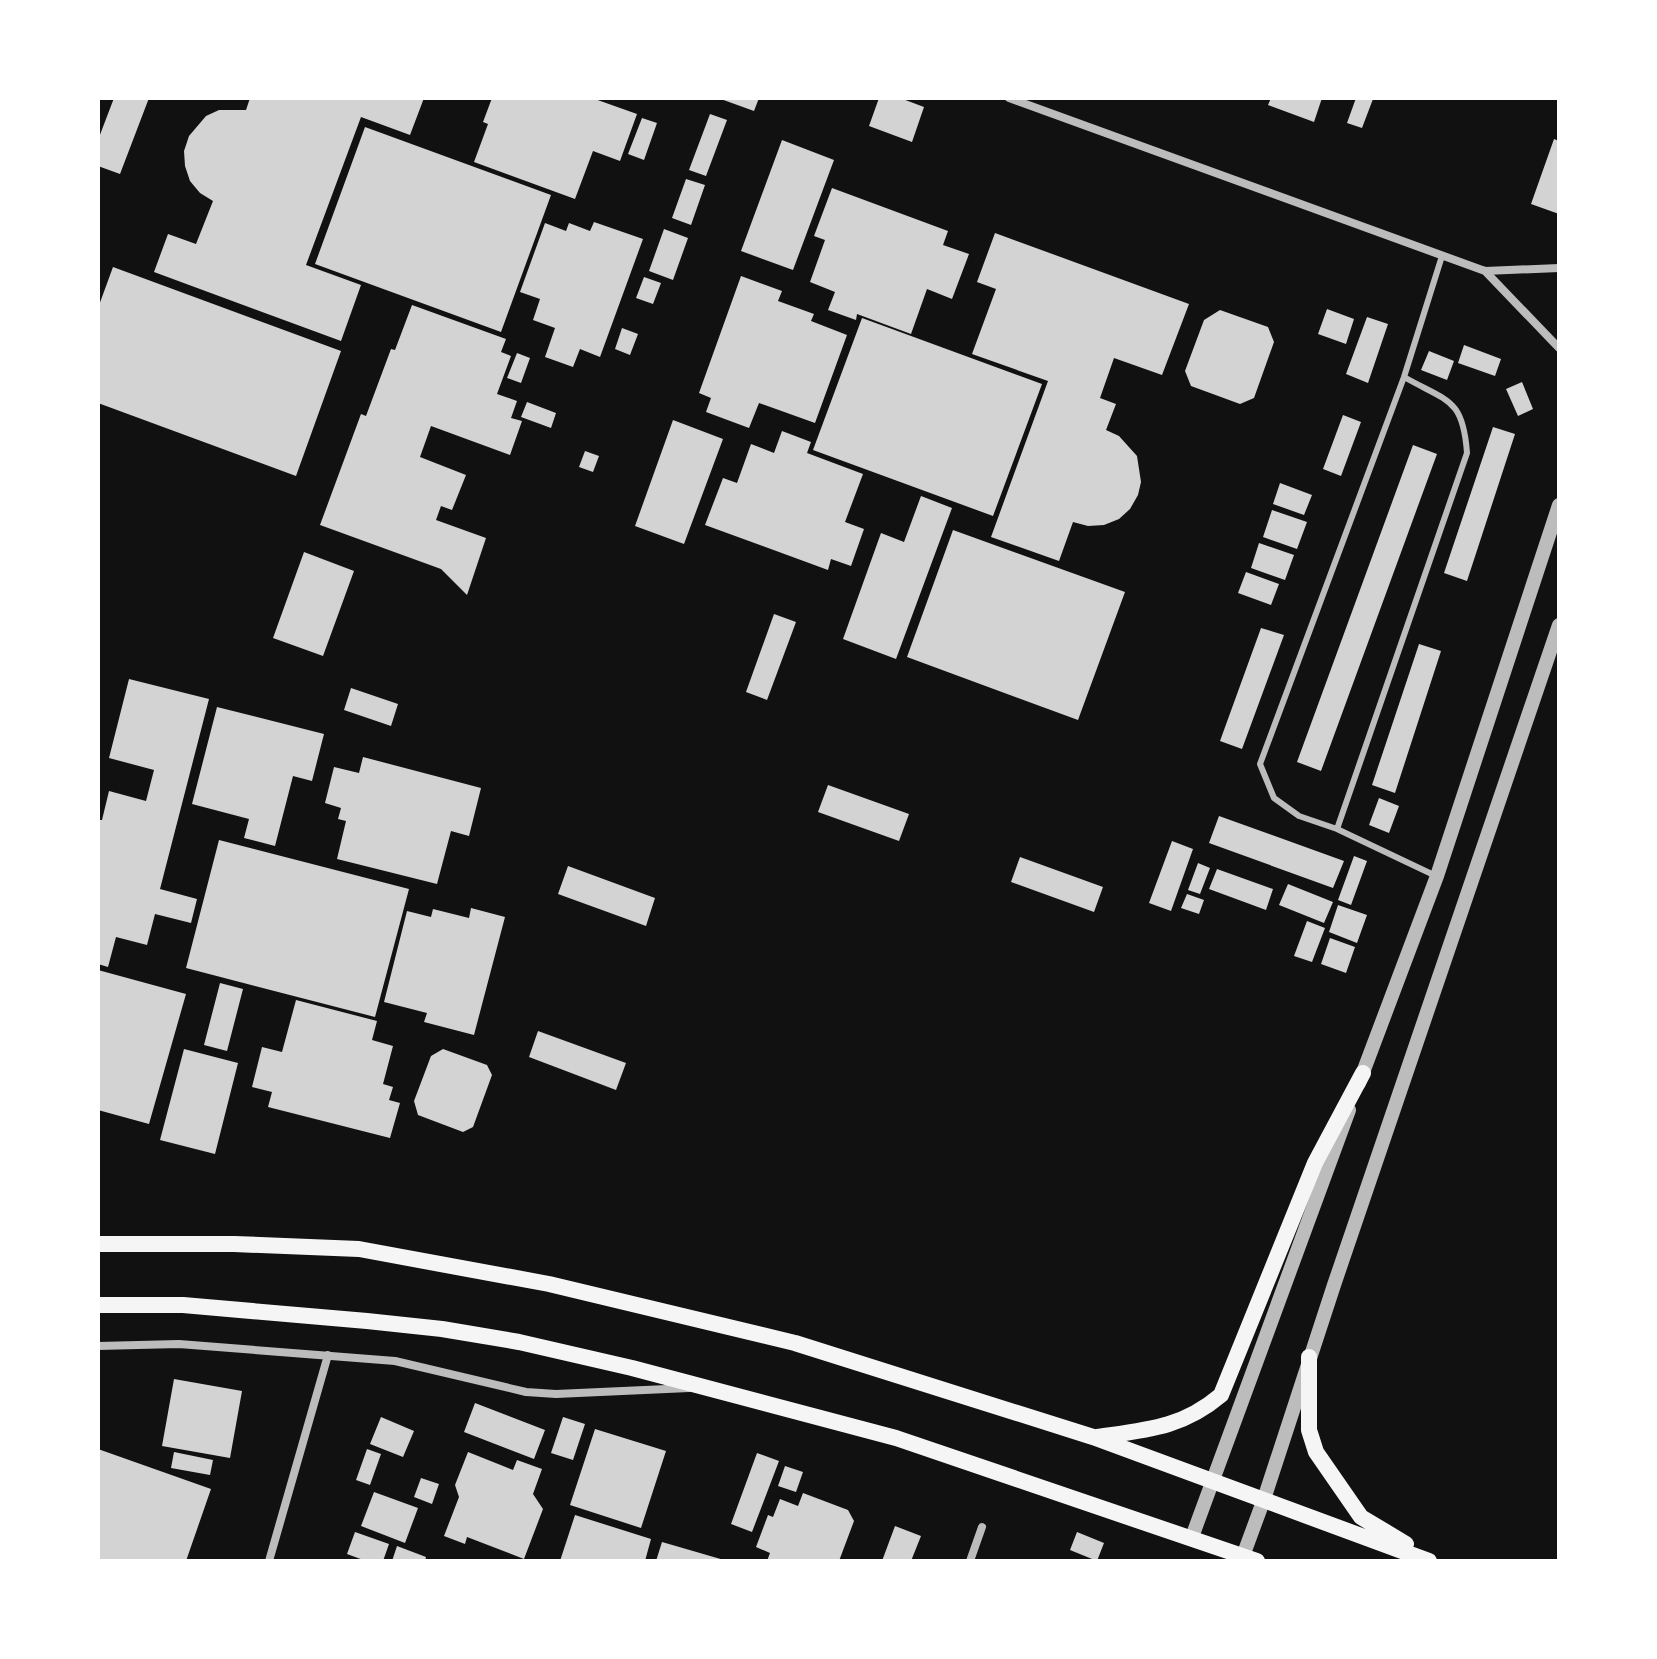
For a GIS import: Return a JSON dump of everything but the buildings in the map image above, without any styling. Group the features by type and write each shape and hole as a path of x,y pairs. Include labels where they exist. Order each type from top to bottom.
{"main road":[{"path":"1093,1437 1157,1429 1200,1413 1221,1395 1315,1163 1363,1073"},
{"path":"98,1244 234,1244 359,1249 518,1278 795,1343 1093,1437 1432,1561"},
{"path":"98,1305 183,1305 442,1329 519,1342 909,1442 1250,1558"},
{"path":"1309,1357 1309,1430 1316,1452 1361,1517 1432,1561"}],"street":[{"path":"1009,98 1485,271 1559,268"},
{"path":"1485,271 1559,348"},
{"path":"1192,1537 1437,876 1559,505"},
{"path":"1250,1558 1264,1499 1309,1357 1559,625"},
{"path":"98,1346 179,1344 328,1355 420,1366 526,1392 556,1394 707,1388"},
{"path":"269,1561 328,1355"},
{"path":"970,1561 982,1527"}],"lane":[{"path":"1437,876 1337,829 1299,816 1274,798 1260,764 1404,377 1442,256"},
{"path":"1337,829 1467,453 1465,425 1455,406 1404,377"}]}
